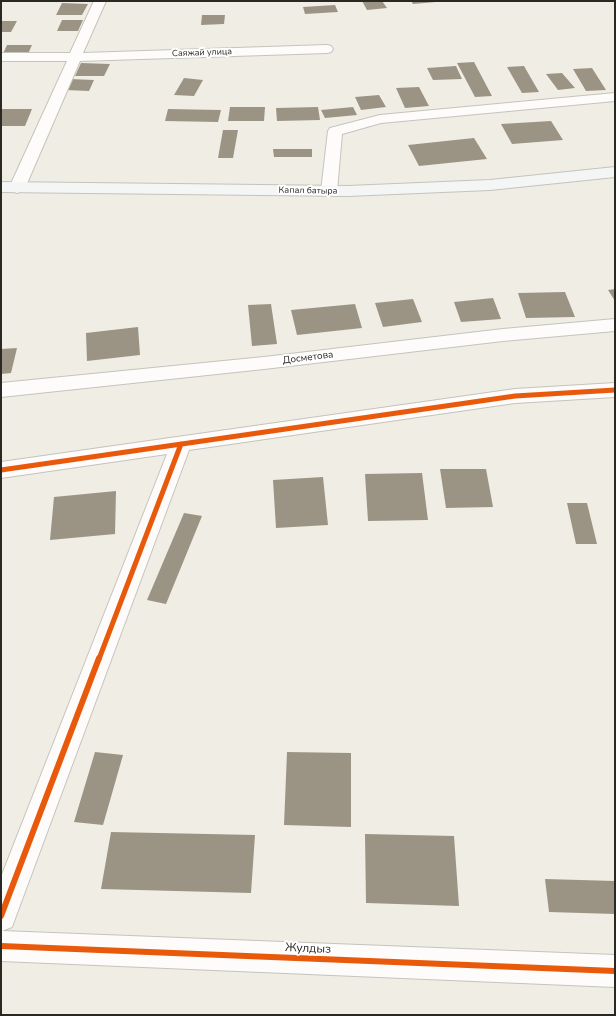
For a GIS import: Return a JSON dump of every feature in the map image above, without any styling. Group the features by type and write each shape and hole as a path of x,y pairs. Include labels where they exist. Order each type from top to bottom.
{"main road":[{"name":"Капал батыра","path":"1,187 329,191 490,185 615,172"}],"street":[{"path":"17,188 100,1"},
{"name":"Саяжай улица","path":"1,57 76,57 327,49"},
{"path":"329,191 335,131 380,119 615,97"},
{"name":"Досметова","path":"1,390 256,364 503,335 615,325"},
{"path":"1,470 515,396 615,390"},
{"path":"1,916 181,444"},
{"name":"Жулдыз","path":"1,946 615,971"}],"building":[{"path":"362,1 382,1 387,8 367,10"},
{"path":"411,1 435,1 436,2 413,4"},
{"path":"62,3 88,4 82,15 56,15"},
{"path":"335,5 338,12 305,14 303,7"},
{"path":"202,15 225,15 224,24 201,25"},
{"path":"62,20 83,20 78,31 57,31"},
{"path":"1,21 17,21 11,32 1,32"},
{"path":"7,45 32,45 28,54 3,54"},
{"path":"474,62 492,96 475,97 457,63"},
{"path":"81,63 110,64 104,76 75,76"},
{"path":"456,66 462,79 433,80 427,68"},
{"path":"524,66 539,92 522,93 507,67"},
{"path":"592,68 606,90 586,91 573,69"},
{"path":"562,73 575,88 558,90 546,74"},
{"path":"184,78 203,80 194,96 174,95"},
{"path":"70,79 94,80 89,91 65,90"},
{"path":"419,87 429,106 405,108 396,88"},
{"path":"379,95 386,107 361,110 355,97"},
{"path":"230,107 265,107 264,121 228,121"},
{"path":"318,107 320,120 277,121 276,108"},
{"path":"353,107 357,115 325,118 321,110"},
{"path":"2,109 32,109 25,126 1,126"},
{"path":"168,109 221,110 218,122 165,121"},
{"path":"551,121 563,140 512,144 501,124"},
{"path":"223,130 238,130 233,158 218,158"},
{"path":"474,138 487,159 419,166 408,145"},
{"path":"273,149 312,149 312,157 274,157"},
{"path":"615,289 615,301 608,290"},
{"path":"565,292 575,317 526,318 518,293"},
{"path":"493,298 501,319 461,322 454,302"},
{"path":"413,299 422,322 383,327 375,303"},
{"path":"271,304 277,344 252,346 248,305"},
{"path":"355,304 362,328 297,335 291,310"},
{"path":"138,327 140,355 87,361 86,333"},
{"path":"17,348 11,373 1,374 1,349"},
{"path":"440,469 486,469 493,507 446,508"},
{"path":"422,473 428,520 368,521 365,474"},
{"path":"323,477 328,525 276,528 273,480"},
{"path":"116,491 115,534 50,540 54,497"},
{"path":"567,503 587,503 597,544 576,544"},
{"path":"184,513 202,516 166,604 147,600"},
{"path":"95,752 123,755 103,825 74,822"},
{"path":"287,752 351,753 351,827 284,825"},
{"path":"111,832 255,835 251,893 101,889"},
{"path":"365,834 454,836 459,906 366,903"},
{"path":"545,879 615,881 615,914 549,912"}],"cycle path":[{"path":"1,470 515,396 615,390"},
{"path":"1,916 181,444"},
{"path":"1,946 615,971"}]}
